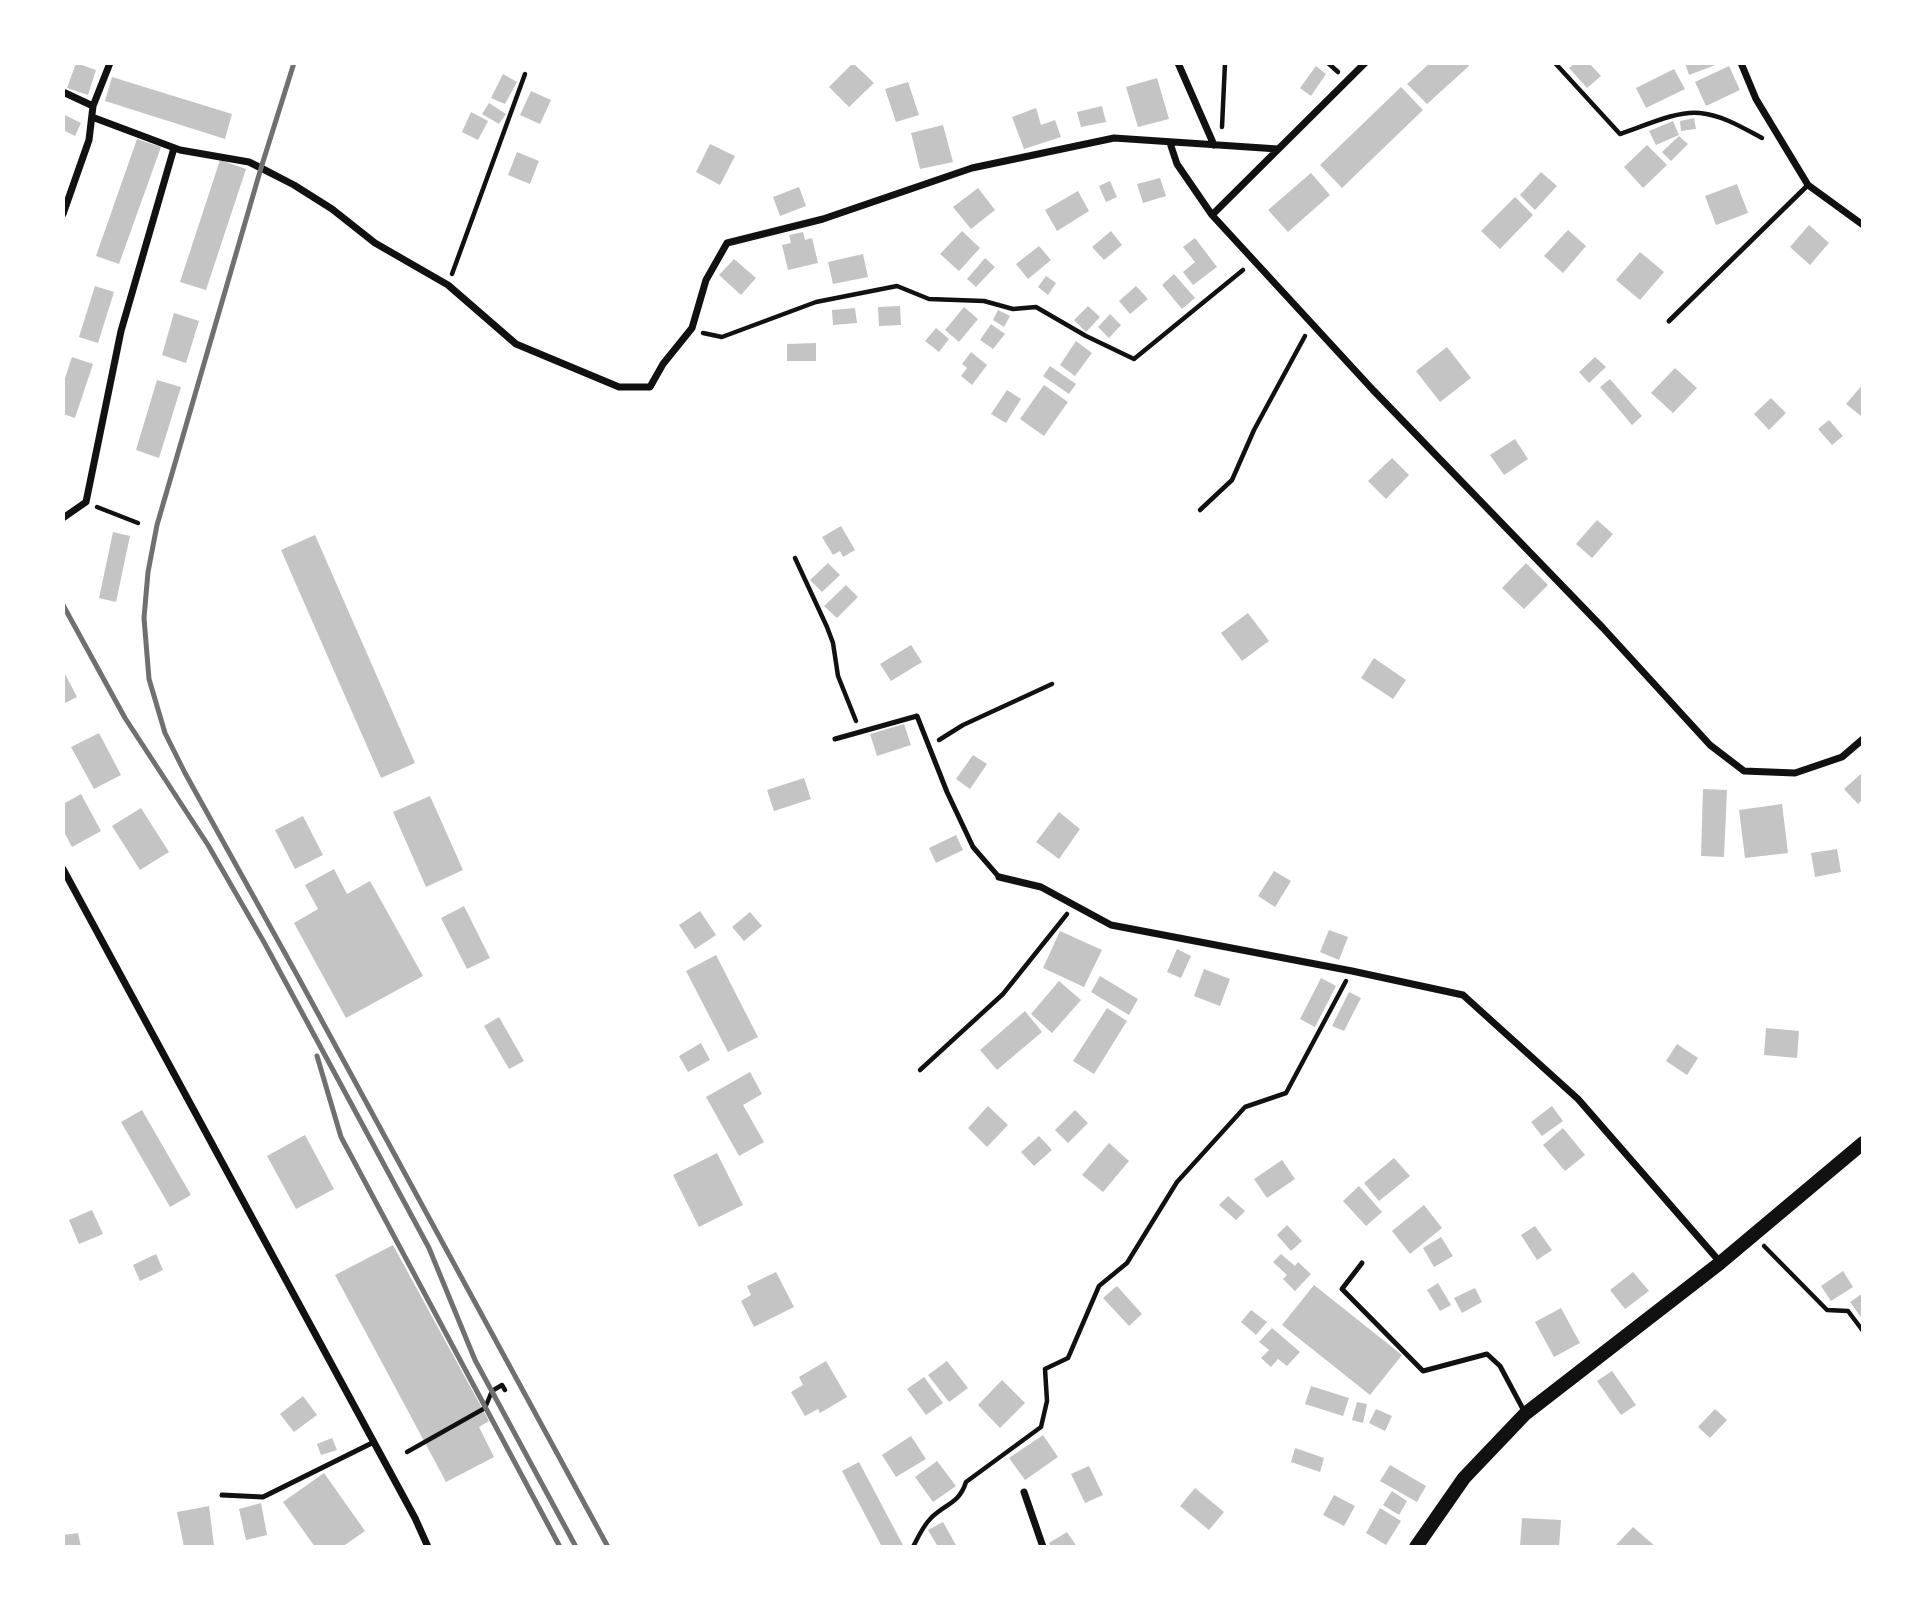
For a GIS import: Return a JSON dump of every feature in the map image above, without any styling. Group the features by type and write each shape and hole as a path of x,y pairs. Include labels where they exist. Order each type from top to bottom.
{"main road":[{"path":"1416,1547 1464,1478 1525,1414 1720,1263 1863,1143"}],"street":[{"path":"63,214 89,140 93,106 110,63"},
{"path":"1178,63 1218,145"},
{"path":"1212,215 1365,63"},
{"path":"1741,63 1756,99 1808,185 1863,225"},
{"path":"63,92 93,106"},
{"path":"92,117 174,148 249,162 261,167 332,209 375,243 449,285 516,344 619,387 650,387 663,364 692,328 706,280 727,243 823,219 972,168 1114,138 1278,149"},
{"path":"1170,143 1177,164 1212,215 1373,390 1603,628 1710,745 1744,771 1795,772 1842,757 1863,739"},
{"path":"63,518 86,502 121,331 174,148"},
{"path":"63,869 415,1518 428,1547"},
{"path":"999,877 1041,887 1111,925 1463,995 1578,1099 1720,1263"},
{"path":"1024,1492 1043,1547"}],"lane":[{"path":"1669,321 1808,185"},
{"path":"835,738 917,716 973,848 999,877"},
{"path":"1363,1263 1342,1289 1423,1371 1488,1354 1500,1366 1525,1414"},
{"path":"222,1495 263,1497 374,1442"}],"path":[{"path":"1218,145 1225,63"},
{"path":"1555,63 1620,134 1678,115 1700,112 1724,120 1786,149"},
{"path":"449,285 525,74"},
{"path":"692,328 722,337 816,302 897,286 929,299 984,301 1013,309 1036,307 1086,336 1134,359 1255,260"},
{"path":"1200,510 1232,480 1254,430 1312,323"},
{"path":"86,502 138,523"},
{"path":"795,558 827,627 838,676 860,731"},
{"path":"929,745 963,725 1052,684"},
{"path":"920,1070 1003,994 1074,905"},
{"path":"913,1547 931,1518 962,1494 965,1482 1041,1427 1047,1401 1045,1369 1068,1358 1099,1286 1127,1263 1177,1182 1245,1107 1286,1093 1352,971"},
{"path":"1753,1235 1827,1310 1849,1311 1863,1331"},
{"path":"407,1452 485,1408 492,1391 502,1385 505,1390"}],"building":[{"path":"76,63 96,70 88,95 67,88"},
{"path":"853,63 874,83 849,107 829,87"},
{"path":"1430,63 1466,63 1469,66 1427,104 1407,84"},
{"path":"1575,63 1589,63 1601,76 1587,88 1569,68"},
{"path":"1685,63 1721,63 1689,75"},
{"path":"1316,66 1326,74 1311,96 1300,88"},
{"path":"1729,66 1740,90 1706,106 1695,82"},
{"path":"1674,69 1685,89 1646,108 1636,88"},
{"path":"503,74 517,82 505,104 491,98"},
{"path":"112,77 232,114 225,139 105,101"},
{"path":"1157,78 1169,119 1138,127 1126,87"},
{"path":"908,82 919,115 896,122 885,89"},
{"path":"1401,87 1423,110 1342,188 1320,165"},
{"path":"531,91 551,100 540,124 520,115"},
{"path":"489,103 506,114 499,124 482,114"},
{"path":"1102,106 1106,122 1081,127 1077,112"},
{"path":"1036,108 1041,125 1055,120 1061,137 1024,149 1012,117"},
{"path":"471,112 488,121 478,140 462,132"},
{"path":"63,114 81,123 75,136 63,130"},
{"path":"1694,118 1696,129 1681,131 1680,121"},
{"path":"1673,121 1679,135 1656,145 1649,131"},
{"path":"943,125 953,162 920,169 911,133"},
{"path":"1679,136 1688,144 1671,161 1662,152"},
{"path":"137,139 161,147 119,264 96,256"},
{"path":"710,144 735,156 720,185 696,172"},
{"path":"1647,145 1667,165 1643,188 1624,167"},
{"path":"517,152 539,161 530,184 508,175"},
{"path":"220,160 246,169 206,290 180,282"},
{"path":"1541,172 1557,186 1535,210 1520,195"},
{"path":"1311,173 1330,195 1288,232 1268,210"},
{"path":"1160,178 1166,196 1143,203 1137,184"},
{"path":"1110,181 1117,197 1106,202 1099,186"},
{"path":"1737,184 1748,213 1716,225 1705,196"},
{"path":"799,187 806,206 780,216 773,197"},
{"path":"978,188 995,210 971,229 953,207"},
{"path":"1078,191 1089,211 1057,231 1045,210"},
{"path":"1515,197 1533,215 1500,249 1481,231"},
{"path":"1809,225 1829,243 1810,265 1790,247"},
{"path":"1568,230 1586,246 1563,273 1544,256"},
{"path":"962,231 980,248 959,271 940,254"},
{"path":"1111,231 1122,245 1104,260 1092,247"},
{"path":"803,232 805,240 812,238 818,263 788,270 782,245 791,243 789,235"},
{"path":"1195,238 1217,267 1193,285 1183,272 1195,262 1183,247"},
{"path":"1039,246 1051,260 1028,279 1016,264"},
{"path":"1640,252 1664,272 1640,300 1616,280"},
{"path":"863,254 868,277 833,284 828,262"},
{"path":"985,258 995,267 976,287 967,279"},
{"path":"734,259 756,278 741,295 719,275"},
{"path":"1174,274 1195,298 1182,309 1162,285"},
{"path":"1046,276 1056,283 1048,295 1038,287"},
{"path":"95,286 114,292 98,343 79,337"},
{"path":"1136,286 1148,299 1130,314 1119,301"},
{"path":"900,306 901,325 879,326 878,307"},
{"path":"1088,306 1100,317 1086,332 1074,320"},
{"path":"964,307 978,319 959,342 945,330"},
{"path":"855,308 857,323 833,325 832,310"},
{"path":"998,310 1010,316 1004,327 993,320"},
{"path":"174,313 199,321 186,363 162,355"},
{"path":"1110,314 1121,325 1109,338 1098,327"},
{"path":"991,324 1005,334 993,349 980,340"},
{"path":"936,328 949,339 939,352 925,341"},
{"path":"1076,341 1092,353 1075,376 1060,365"},
{"path":"816,343 816,361 787,361 787,344"},
{"path":"1447,347 1471,378 1440,402 1416,371"},
{"path":"971,352 987,365 972,385 961,376 967,368 962,364"},
{"path":"72,357 93,364 75,418 63,414 63,384"},
{"path":"1595,357 1606,367 1589,383 1579,372"},
{"path":"1050,366 1076,384 1069,394 1043,376"},
{"path":"1675,368 1697,388 1673,413 1651,393"},
{"path":"1610,379 1642,416 1632,425 1600,387"},
{"path":"157,380 181,387 159,458 136,450"},
{"path":"1863,384 1863,414 1861,416 1846,404"},
{"path":"1044,385 1068,402 1044,436 1020,419"},
{"path":"1007,390 1021,399 1006,423 991,414"},
{"path":"1771,398 1786,413 1769,430 1754,414"},
{"path":"1829,420 1843,436 1832,445 1818,429"},
{"path":"1515,439 1528,459 1504,475 1490,455"},
{"path":"1392,458 1409,475 1386,499 1368,481"},
{"path":"1597,520 1613,534 1592,558 1576,544"},
{"path":"841,526 855,550 843,557 840,551 833,555 822,537"},
{"path":"113,532 130,536 116,602 99,598"},
{"path":"315,535 415,763 381,778 281,550"},
{"path":"828,563 840,575 822,592 810,580"},
{"path":"1526,563 1548,585 1524,609 1502,588"},
{"path":"846,585 858,597 837,618 824,606"},
{"path":"1248,613 1269,641 1242,661 1221,633"},
{"path":"911,645 922,662 891,681 880,664"},
{"path":"1374,658 1406,680 1393,699 1361,678"},
{"path":"63,670 77,697 63,704"},
{"path":"904,724 911,745 877,756 870,734"},
{"path":"99,733 121,775 94,789 71,747"},
{"path":"973,755 987,764 970,789 956,779"},
{"path":"1863,772 1863,799 1858,804 1844,789"},
{"path":"804,778 811,799 774,811 767,790"},
{"path":"1703,789 1727,790 1724,857 1701,856"},
{"path":"81,794 101,831 72,847 63,830 63,804"},
{"path":"430,796 463,870 426,887 393,812"},
{"path":"1782,804 1788,853 1745,858 1739,810"},
{"path":"141,808 169,852 140,870 112,826"},
{"path":"1059,812 1080,829 1059,859 1036,842"},
{"path":"303,816 323,855 295,869 275,830"},
{"path":"956,835 963,850 936,863 929,848"},
{"path":"1837,849 1841,872 1815,877 1811,853"},
{"path":"334,869 347,894 370,881 423,976 346,1018 294,923 318,909 305,885"},
{"path":"1274,871 1291,881 1275,907 1258,896"},
{"path":"464,906 490,958 467,969 441,918"},
{"path":"700,911 716,935 695,949 679,925"},
{"path":"750,912 762,926 744,941 732,927"},
{"path":"1329,930 1348,937 1339,960 1320,952"},
{"path":"1060,931 1102,950 1084,987 1043,968"},
{"path":"1177,949 1191,956 1181,978 1167,972"},
{"path":"716,955 758,1037 728,1052 686,971"},
{"path":"1204,969 1230,979 1220,1006 1194,996"},
{"path":"1100,976 1138,999 1129,1015 1091,992"},
{"path":"1321,978 1336,986 1315,1027 1300,1019"},
{"path":"1059,981 1081,1000 1052,1033 1031,1014"},
{"path":"1349,992 1361,998 1344,1031 1332,1026"},
{"path":"1107,1008 1127,1021 1094,1074 1073,1061"},
{"path":"1025,1011 1042,1032 997,1070 980,1050"},
{"path":"499,1017 524,1061 509,1069 484,1026"},
{"path":"1766,1028 1799,1031 1797,1058 1764,1055"},
{"path":"701,1043 710,1060 688,1072 679,1056"},
{"path":"1677,1044 1698,1058 1687,1075 1666,1061"},
{"path":"750,1072 762,1094 743,1105 764,1142 739,1156 706,1097"},
{"path":"988,1106 1008,1125 987,1147 968,1128"},
{"path":"1552,1106 1563,1121 1542,1136 1531,1122"},
{"path":"142,1110 191,1195 170,1207 121,1122"},
{"path":"1075,1110 1088,1123 1068,1143 1055,1130"},
{"path":"1563,1128 1585,1155 1565,1171 1543,1145"},
{"path":"305,1135 334,1189 296,1209 267,1156"},
{"path":"1039,1136 1052,1150 1034,1166 1021,1152"},
{"path":"1109,1143 1129,1161 1103,1192 1082,1175"},
{"path":"717,1153 743,1205 699,1227 673,1175"},
{"path":"1394,1158 1410,1176 1379,1201 1364,1183"},
{"path":"1282,1160 1295,1179 1267,1198 1254,1179"},
{"path":"1359,1186 1382,1212 1366,1226 1343,1201"},
{"path":"1228,1196 1245,1211 1236,1220 1219,1205"},
{"path":"1424,1205 1442,1228 1410,1254 1392,1231"},
{"path":"92,1210 103,1234 79,1244 69,1220"},
{"path":"1287,1225 1302,1241 1291,1251 1277,1235"},
{"path":"1535,1226 1552,1250 1537,1260 1521,1235"},
{"path":"1441,1237 1453,1256 1434,1267 1423,1248"},
{"path":"393,1245 489,1421 479,1427 494,1457 446,1482 335,1275"},
{"path":"156,1254 163,1270 140,1281 133,1265"},
{"path":"1281,1254 1295,1266 1298,1262 1311,1274 1295,1291 1283,1279 1287,1275 1273,1262"},
{"path":"1843,1271 1853,1287 1831,1301 1821,1286"},
{"path":"776,1272 794,1307 754,1327 741,1301 751,1295 747,1286"},
{"path":"1633,1272 1649,1291 1625,1309 1610,1290"},
{"path":"1438,1283 1451,1305 1440,1311 1427,1290"},
{"path":"1314,1285 1402,1355 1370,1395 1282,1325"},
{"path":"1117,1286 1142,1314 1129,1326 1103,1298"},
{"path":"1475,1288 1482,1302 1462,1313 1454,1298"},
{"path":"1863,1293 1863,1320 1850,1302"},
{"path":"1561,1308 1580,1343 1554,1357 1535,1322"},
{"path":"1251,1310 1267,1322 1256,1335 1241,1322"},
{"path":"1272,1328 1300,1352 1287,1366 1278,1359 1271,1367 1261,1358 1269,1350 1259,1342"},
{"path":"826,1361 847,1397 820,1413 818,1409 805,1416 791,1392 803,1385 799,1377"},
{"path":"947,1361 968,1388 949,1402 928,1375"},
{"path":"1612,1371 1636,1405 1621,1415 1597,1381"},
{"path":"924,1377 943,1403 926,1415 907,1389"},
{"path":"1002,1380 1025,1403 1000,1428 978,1405"},
{"path":"1311,1386 1349,1398 1343,1416 1305,1404"},
{"path":"303,1396 317,1415 294,1432 280,1414"},
{"path":"1357,1402 1367,1404 1363,1423 1352,1420"},
{"path":"1376,1409 1392,1416 1385,1431 1369,1423"},
{"path":"1715,1409 1727,1420 1710,1438 1698,1427"},
{"path":"1043,1435 1058,1457 1025,1480 1009,1458"},
{"path":"911,1436 926,1459 896,1477 882,1455"},
{"path":"332,1438 337,1450 321,1455 317,1444"},
{"path":"1295,1448 1324,1458 1320,1472 1291,1462"},
{"path":"937,1461 956,1486 933,1502 915,1477"},
{"path":"859,1462 904,1547 882,1547 842,1471"},
{"path":"1390,1465 1426,1486 1417,1502 1380,1481"},
{"path":"1089,1466 1103,1495 1085,1503 1071,1474"},
{"path":"324,1473 365,1531 342,1547 315,1547 283,1502"},
{"path":"1195,1488 1224,1512 1209,1530 1180,1506"},
{"path":"1392,1491 1407,1501 1399,1515 1383,1505"},
{"path":"1334,1495 1355,1506 1344,1526 1323,1515"},
{"path":"261,1503 267,1535 246,1540 239,1509"},
{"path":"209,1506 214,1546 184,1547 177,1512"},
{"path":"1380,1508 1401,1521 1386,1545 1366,1533"},
{"path":"1522,1518 1561,1520 1559,1547 1520,1547"},
{"path":"943,1522 957,1547 938,1547 928,1530"},
{"path":"1633,1527 1656,1547 1616,1545"},
{"path":"1067,1532 1077,1547 1051,1547 1049,1543"},
{"path":"78,1533 81,1547 63,1547 63,1535"}],"railway":[{"path":"294,63 157,525 148,572 144,618 149,679 165,733 185,773 608,1547"},
{"path":"63,605 125,718 208,845 265,944 429,1248 475,1360 576,1547"},
{"path":"317,1056 341,1137 560,1547"}]}
